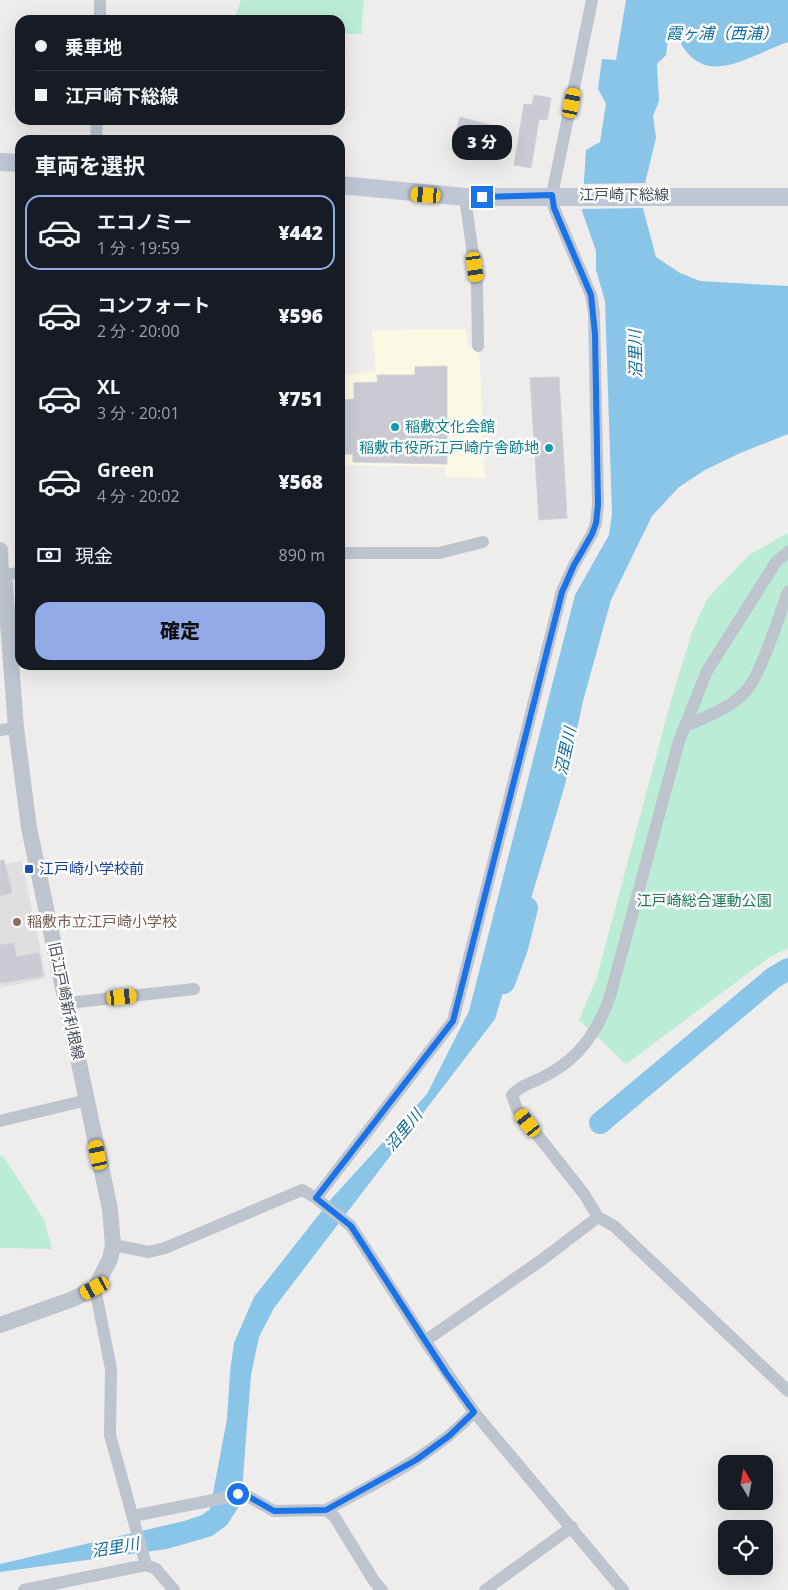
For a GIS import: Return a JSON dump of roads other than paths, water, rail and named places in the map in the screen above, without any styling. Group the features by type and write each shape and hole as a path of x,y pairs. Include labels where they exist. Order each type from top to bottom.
{"main road":[{"path":"0,162 15,163"},
{"name":"江戸崎下総線","path":"345,185 465,197 672,195 788,197"}],"street":[{"path":"100,0 100,15"},
{"path":"319,1200 453,1021 562,592 596,523 598,486 594,312 591,295 554,208 558,196 592,0"},
{"path":"465,197 477,284 478,346"},
{"path":"345,553 439,553 483,542"},
{"name":"旧江戸崎新利根線","path":"0,550 1,574 5,584 8,729 68,1004 110,1209 113,1245 110,1259 95,1288"},
{"path":"788,552 776,562 707,671 679,741 606,1009 598,1026 577,1053 562,1066 545,1076 520,1086 512,1095 517,1109 584,1194 598,1217 614,1226 788,1391"},
{"path":"1,574 15,573"},
{"path":"686,726 724,707 746,691 757,672 788,592"},
{"path":"68,1004 194,989"},
{"path":"0,1120 87,1100"},
{"path":"113,1245 149,1252 165,1248 302,1190 319,1200 347,1223 424,1341 474,1412 572,1527 619,1589"},
{"path":"424,1341 543,1259 598,1217"},
{"path":"0,1324 65,1302 95,1288 111,1369 110,1435 146,1565"},
{"path":"133,1516 206,1500 244,1494 274,1511 326,1510 416,1460 460,1427 474,1412"},
{"path":"326,1510 334,1516 374,1581 382,1590"},
{"path":"485,1590 572,1527"},
{"path":"24,1590 146,1565 156,1569 174,1590"}],"water":[{"name":"霞ヶ浦（西浦）","path":"626,0 788,0 788,42 743,61 714,66 701,63 689,54 678,38 668,40 666,55 657,64 659,101 653,116 656,138 646,179 643,208 656,257 680,273 700,281 788,286 788,434 738,454 705,470 679,487 652,516 611,600 583,701 565,785 495,1019 274,1308 259,1337 251,1375 241,1503 227,1525 212,1536 167,1549 0,1572 0,1564 184,1521 202,1515 210,1509 227,1419 234,1343 254,1297 332,1198 427,1094 469,1011 575,595 609,535 612,513 605,301 596,270 596,251 582,211 586,150 600,142 606,104 598,89 602,59 616,60"}],"waterway":[{"name":"沼里川","path":"504,983 517,948 527,908"},
{"path":"600,1123 773,978 788,969"}],"place":[{"name":"稲敷文化会館","path":"395,427"},
{"name":"稲敷市役所江戸崎庁舎跡地","path":"549,448"},
{"name":"江戸崎小学校前","path":"29,869"},
{"name":"稲敷市立江戸崎小学校","path":"17,922"}],"park label":[{"name":"江戸崎総合運動公園","path":"704,901"}]}
